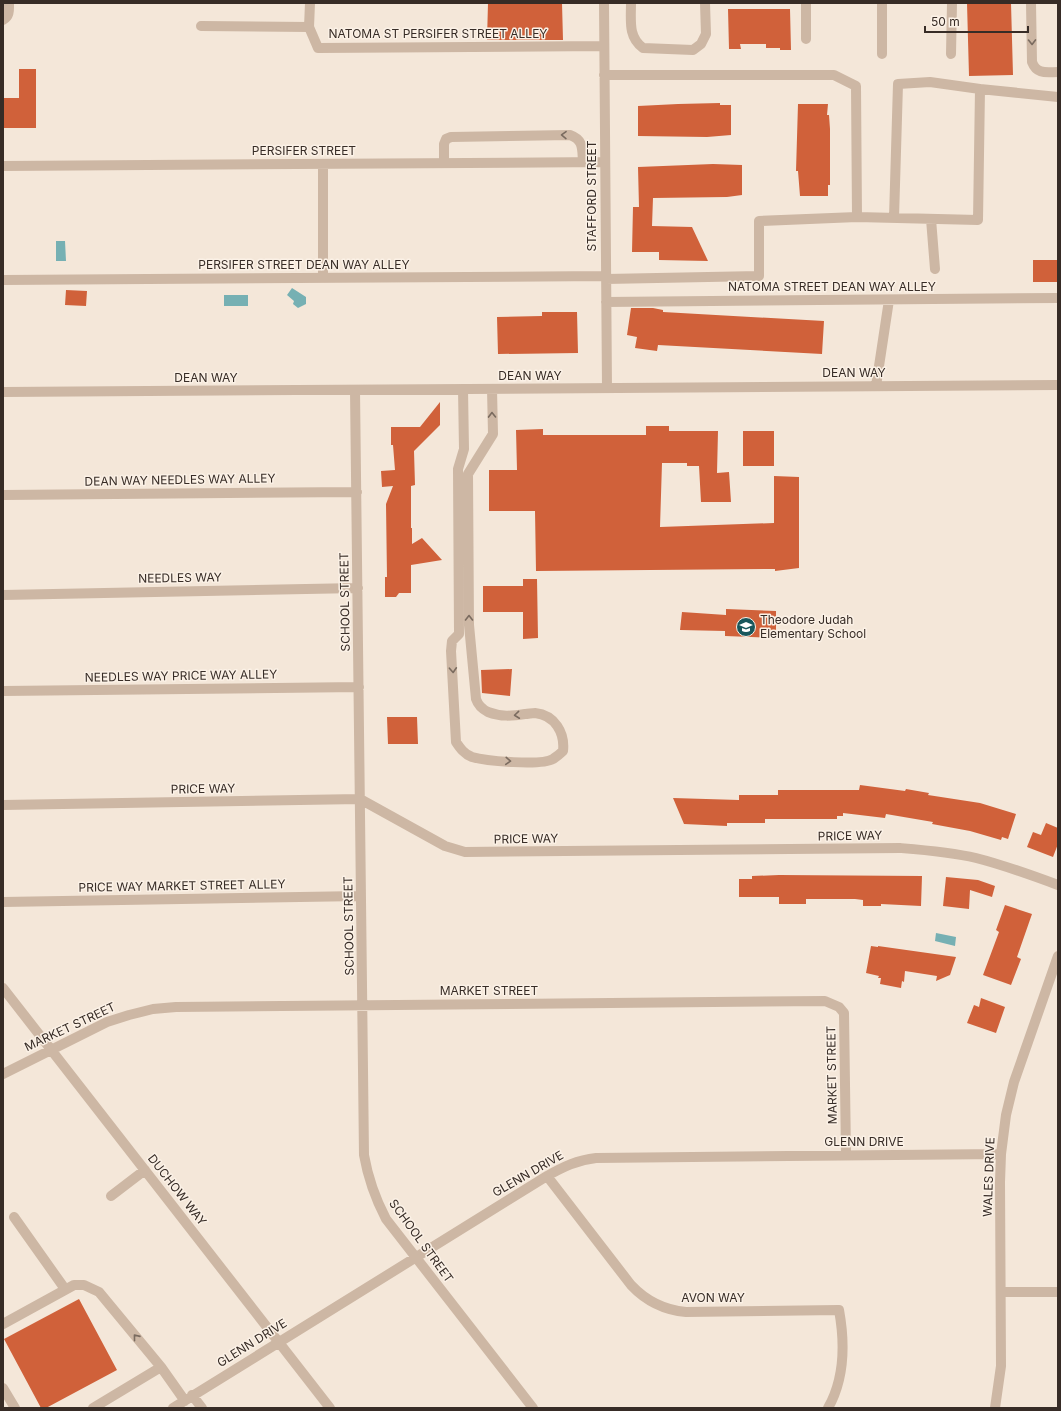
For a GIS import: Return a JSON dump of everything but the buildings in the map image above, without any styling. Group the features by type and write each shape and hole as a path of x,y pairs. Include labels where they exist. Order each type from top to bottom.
{"street":[{"path":"3,20 8,16 10,11 9,3"},
{"name":"NATOMA ST PERSIFER STREET ALLEY","path":"310,3 309,27 318,48 604,46"},
{"name":"STAFFORD STREET","path":"604,3 607,388"},
{"path":"631,3 631,32 638,44 643,48 693,50 701,44 706,34 705,3"},
{"path":"806,3 806,39"},
{"path":"882,3 882,54"},
{"path":"951,54 952,3"},
{"path":"1031,3 1032,62 1034,68 1040,71 1058,72"},
{"path":"201,26 309,27"},
{"path":"604,75 834,76 856,86 857,217 978,220 980,89"},
{"path":"894,218 898,84 930,82 1058,97"},
{"path":"444,163 444,144 446,139 451,137 570,134 578,138 582,145 583,162"},
{"name":"PERSIFER STREET","path":"3,166 605,162"},
{"path":"323,164 323,278"},
{"name":"PERSIFER STREET DEAN WAY ALLEY","path":"3,280 759,276 758,220 857,217"},
{"path":"931,219 935,269"},
{"name":"NATOMA STREET DEAN WAY ALLEY","path":"606,302 1058,298"},
{"path":"876,386 889,300"},
{"name":"DEAN WAY","path":"3,392 1058,385"},
{"path":"462,389 464,449 458,469 459,634 452,641 451,651 456,742 461,750 471,756 490,760 533,763 552,760 563,751 564,744 561,731 550,719 535,713 508,716 496,715 485,711 478,705 476,699 469,625 468,474 493,434 492,389"},
{"name":"SCHOOL STREET","path":"355,390 364,1155 367,1174 377,1202 386,1219 533,1408"},
{"name":"DEAN WAY NEEDLES WAY ALLEY","path":"3,495 357,492"},
{"name":"NEEDLES WAY","path":"3,595 358,588"},
{"name":"NEEDLES WAY PRICE WAY ALLEY","path":"3,691 359,687"},
{"name":"PRICE WAY","path":"3,805 360,799 445,846 465,852 900,848 937,851 974,858 999,864 1058,885"},
{"name":"PRICE WAY MARKET STREET ALLEY","path":"3,902 361,896"},
{"name":"WALES DRIVE","path":"995,1408 1001,1366 1000,1182 1001,1154 1006,1115 1014,1082 1058,956"},
{"name":"DUCHOW WAY","path":"3,988 330,1408"},
{"name":"MARKET STREET","path":"3,1074 107,1022 153,1010 176,1007 830,1002 839,1007 844,1013 846,1155"},
{"name":"GLENN DRIVE","path":"173,1408 546,1176 576,1161 596,1158 1001,1154"},
{"path":"111,1196 145,1170"},
{"name":"AVON WAY","path":"546,1176 631,1285 647,1300 657,1305 667,1309 686,1312 839,1310 843,1348 842,1368 837,1386 828,1408"},
{"path":"14,1217 65,1289"},
{"path":"3,1324 65,1289 74,1285 84,1285 99,1292 161,1368 188,1398 202,1408"},
{"path":"1001,1292 1058,1292"},
{"path":"93,1408 110,1404 161,1368"},
{"path":"3,1388 15,1408"}],"water":[{"path":"56,241 65,241 66,261 56,261"},
{"path":"292,288 306,297 306,304 298,308 293,304 294,301 287,295"},
{"path":"224,295 248,295 248,306 224,306"},
{"path":"936,933 956,937 955,946 935,941"}],"place":[{"name":"Theodore Judah Elementary School","path":"746,627"}]}
